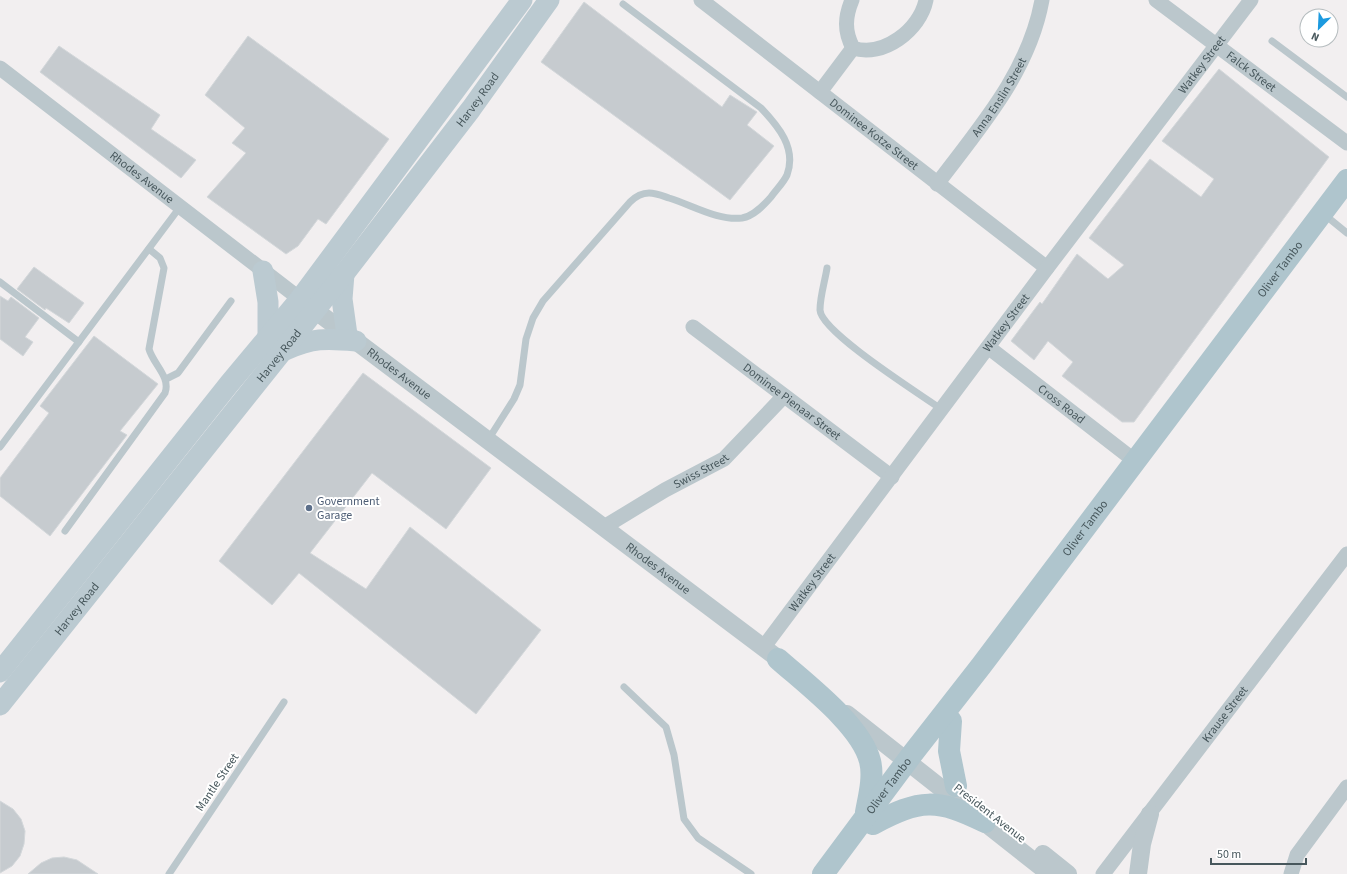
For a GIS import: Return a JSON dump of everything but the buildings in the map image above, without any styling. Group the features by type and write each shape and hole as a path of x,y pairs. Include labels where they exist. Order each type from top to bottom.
{"main road":[{"name":"Harvey Road","path":"0,705 283,351 308,305 522,0"},
{"name":"Harvey Road","path":"0,672 268,337 344,274 471,109 548,0"},
{"name":"Oliver Tambo","path":"835,874 869,821 981,666 1347,180"},
{"name":"Oliver Tambo","path":"914,760 951,721 1339,226 1347,198"},
{"path":"263,271 268,302 268,337"},
{"path":"283,351 310,340 321,338 352,338 342,299 344,274"},
{"path":"38,623 55,636"},
{"path":"770,654 837,712 863,744 870,760 872,775 869,821 918,805 942,804 961,810 985,822"},
{"path":"951,721 949,751 956,786"},
{"name":"Oliver Tambo","path":"823,874 869,821"}],"street":[{"path":"852,0 847,12 847,38 853,48 863,51 876,50 890,45 906,32 918,17 926,0"},
{"name":"Anna Enslin Street","path":"937,184 990,114 1012,80 1027,50 1042,0"},
{"name":"Falck Street","path":"1156,0 1347,143"},
{"name":"Watkey Street","path":"770,654 892,477 941,409 1251,0"},
{"name":"Dominee Kotze Street","path":"706,2 937,184 1047,268"},
{"path":"820,92 853,48"},
{"name":"Rhodes Avenue","path":"0,68 263,271 770,654 802,676 812,687 914,760"},
{"name":"Dominee Pienaar Street","path":"693,327 892,477"},
{"name":"Cross Road","path":"988,347 1135,461"},
{"name":"Swiss Street","path":"604,528 665,490 724,459 784,396"},
{"name":"Krause Street","path":"1103,874 1347,554"},
{"name":"President Avenue","path":"914,760 956,786 1068,874"},
{"name":"President Avenue","path":"914,760 985,822 1050,874"},
{"path":"1291,874 1297,855 1347,787"},
{"path":"1138,874 1142,844 1150,814"}],"lane":[{"path":"488,440 514,399 520,384 526,339 533,318 543,301 630,202 641,195 654,193 729,218 743,218 756,212 767,202 787,175 790,160 788,144 779,128 761,108 623,4"},
{"path":"1272,42 1347,97"},
{"path":"0,447 180,207"},
{"path":"65,531 166,393 168,388 166,379 151,358 149,349 164,263 149,249"},
{"path":"827,268 820,311 828,324 844,340 941,409"},
{"path":"0,282 79,342"},
{"path":"166,379 178,373 231,301"},
{"path":"624,687 666,727 674,755 684,819 698,838 752,874"},
{"name":"Mantle Street","path":"169,874 284,702"}],"place":[{"name":"Government Garage","path":"309,508"}]}
